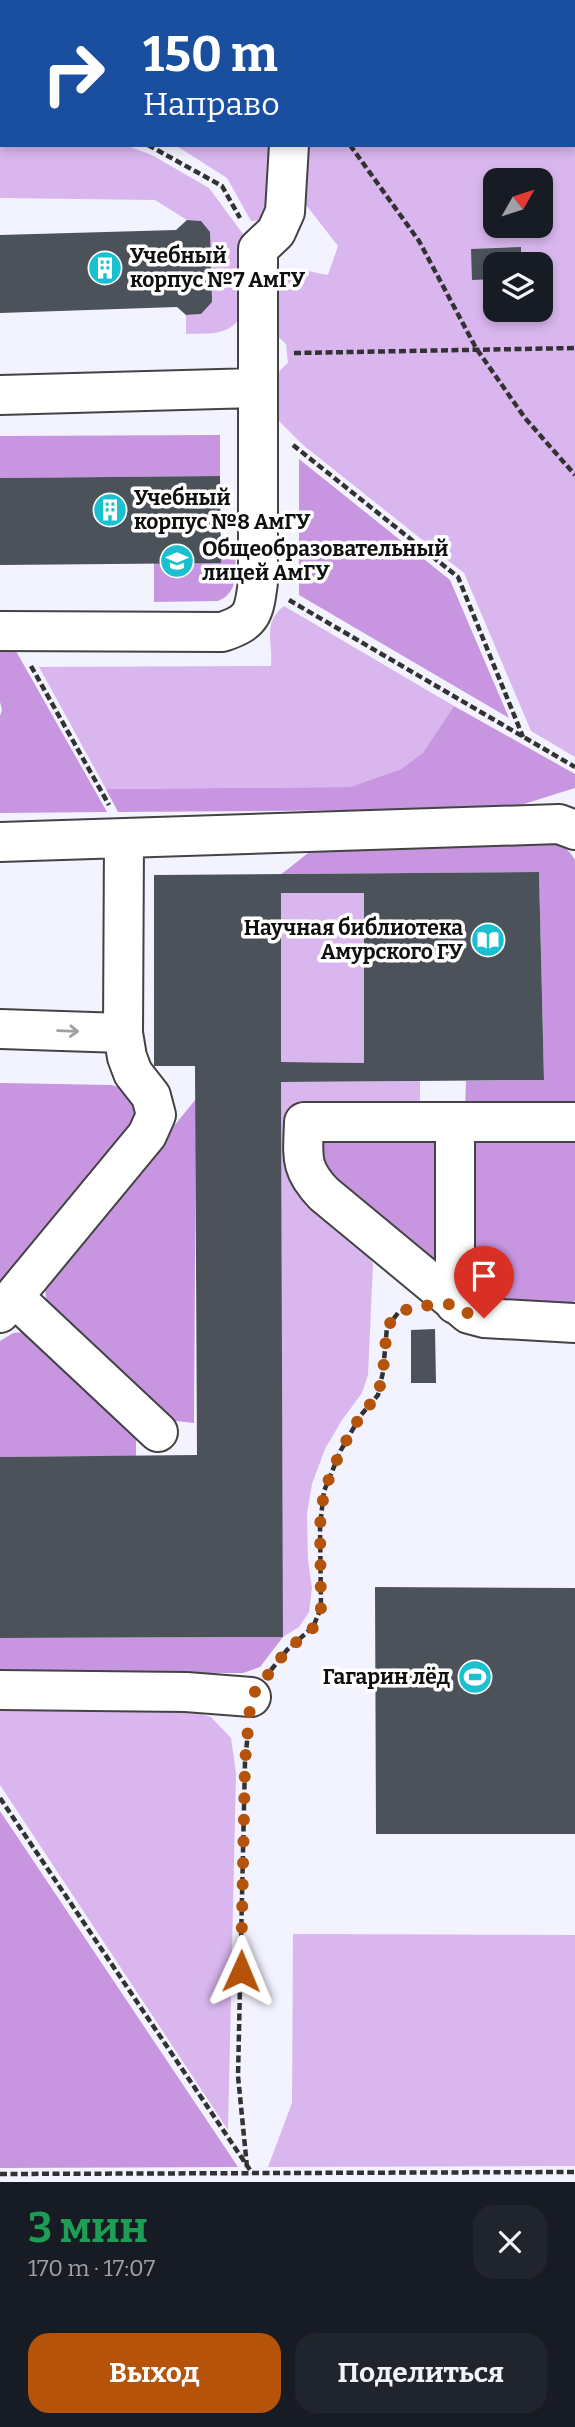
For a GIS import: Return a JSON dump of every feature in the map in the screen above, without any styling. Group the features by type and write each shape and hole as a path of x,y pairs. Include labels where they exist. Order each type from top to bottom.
{"lane":[{"path":"6,632 222,632 243,626 255,607 258,582 258,249 276,232 285,212 289,147"},
{"path":"0,395 258,387"},
{"path":"0,842 559,824 575,830"},
{"path":"124,839 123,1033 133,1073 151,1096 156,1115 147,1135 7,1305 158,1432"},
{"path":"0,1029 123,1033"},
{"path":"575,1122 304,1122 303,1165 324,1194 469,1314 484,1318 575,1323"},
{"path":"455,1122 455,1304"},
{"path":"0,1690 186,1692 251,1697"}],"path":[{"path":"152,147 222,186 258,249"},
{"path":"351,147 419,241 476,348 525,418 575,475"},
{"path":"258,387 476,348 575,348"},
{"path":"258,387 458,577 523,737"},
{"path":"258,582 575,767"},
{"path":"6,632 113,811 124,839"},
{"path":"247,2168 238,2076 245,1762 251,1697 287,1650 313,1628 321,1608 320,1525 324,1491 341,1450 361,1415 378,1395 387,1327 398,1313 416,1306 455,1304"},
{"path":"0,1798 252,2173"},
{"path":"0,2174 575,2172"}],"shaded area":[{"path":"0,147 130,147 152,155 209,188 243,234 242,314 225,330 186,334 186,315 201,314 201,221 187,220 155,200 0,198"},
{"path":"178,147 275,147 268,220 251,221 227,178"},
{"path":"310,147 575,147 575,757 531,731 464,573 303,445 274,416 275,380 288,363 286,344 275,334 272,276 292,269 328,275 338,246 306,205"},
{"path":"220,435 220,476 0,478 0,436"},
{"path":"299,459 450,580 509,718 299,595"},
{"path":"221,541 234,541 234,584 226,597 218,601 154,602 154,563"},
{"path":"284,606 454,706 424,753 401,769 350,787 106,789 39,667 271,666 271,626 277,612"},
{"path":"0,644 12,644 107,812 0,813"},
{"path":"454,706 575,774 575,788 508,809 118,812 106,789 350,787 401,769 423,753"},
{"path":"546,840 563,847 575,860 575,1107 465,1113 466,1081 544,1080 539,872 281,874 323,845"},
{"path":"281,893 364,893 364,1063 281,1062"},
{"path":"420,1081 420,1113 293,1181 298,1194 365,1249 373,1264 368,1375 362,1393 325,1449 312,1484 307,1513 308,1560 312,1588 309,1612 299,1627 283,1637 281,1082"},
{"path":"0,1083 112,1085 126,1092 133,1100 135,1127 0,1290"},
{"path":"196,1099 194,1423 167,1420 47,1305 45,1289 54,1273"},
{"path":"320,1137 436,1138 442,1151 440,1256 430,1262 420,1260 319,1163"},
{"path":"474,1140 575,1141 575,1300 572,1304 472,1299 468,1155"},
{"path":"27,1332 136,1435 136,1456 0,1457 0,1341 13,1333"},
{"path":"283,1637 260,1667 243,1673 0,1673 0,1638"},
{"path":"0,1707 183,1709 211,1717 231,1738 236,1773 228,2130 0,1785"},
{"path":"0,1811 238,2167 0,2168"},
{"path":"293,1934 575,1935 575,2166 268,2167 292,2103"}],"building":[{"name":"Учебный корпус №7 АмГУ","path":"187,220 201,221 210,232 212,302 201,314 186,315 177,307 0,313 0,235 176,230"},
{"path":"521,247 521,252 483,252 483,280 472,280 471,249"},
{"name":"Учебный корпус №8 АмГУ","path":"220,476 221,563 0,565 0,478"},
{"path":"539,872 544,1080 281,1082 283,1637 0,1638 0,1457 197,1455 195,1066 154,1066 154,875","holes":["281,893 364,893 364,1063 281,1062"]},
{"path":"435,1329 436,1383 411,1383 411,1330"},
{"name":"Гагарин лёд","path":"375,1587 575,1588 575,1834 376,1834"}],"place":[{"name":"Учебный корпус №7 АмГУ","path":"105,268"},
{"name":"Учебный корпус №8 АмГУ","path":"110,510"},
{"name":"Общеобразовательный лицей АмГУ","path":"177,561"},
{"name":"Научная библиотека Амурского ГУ","path":"488,940"},
{"name":"Гагарин лёд","path":"475,1677"}],"route":[{"path":"241,1971 245,1762 251,1697 287,1650 313,1628 321,1608 320,1525 324,1491 341,1450 361,1415 378,1395 387,1327 398,1313 416,1306 455,1304 469,1314 484,1318"}]}
